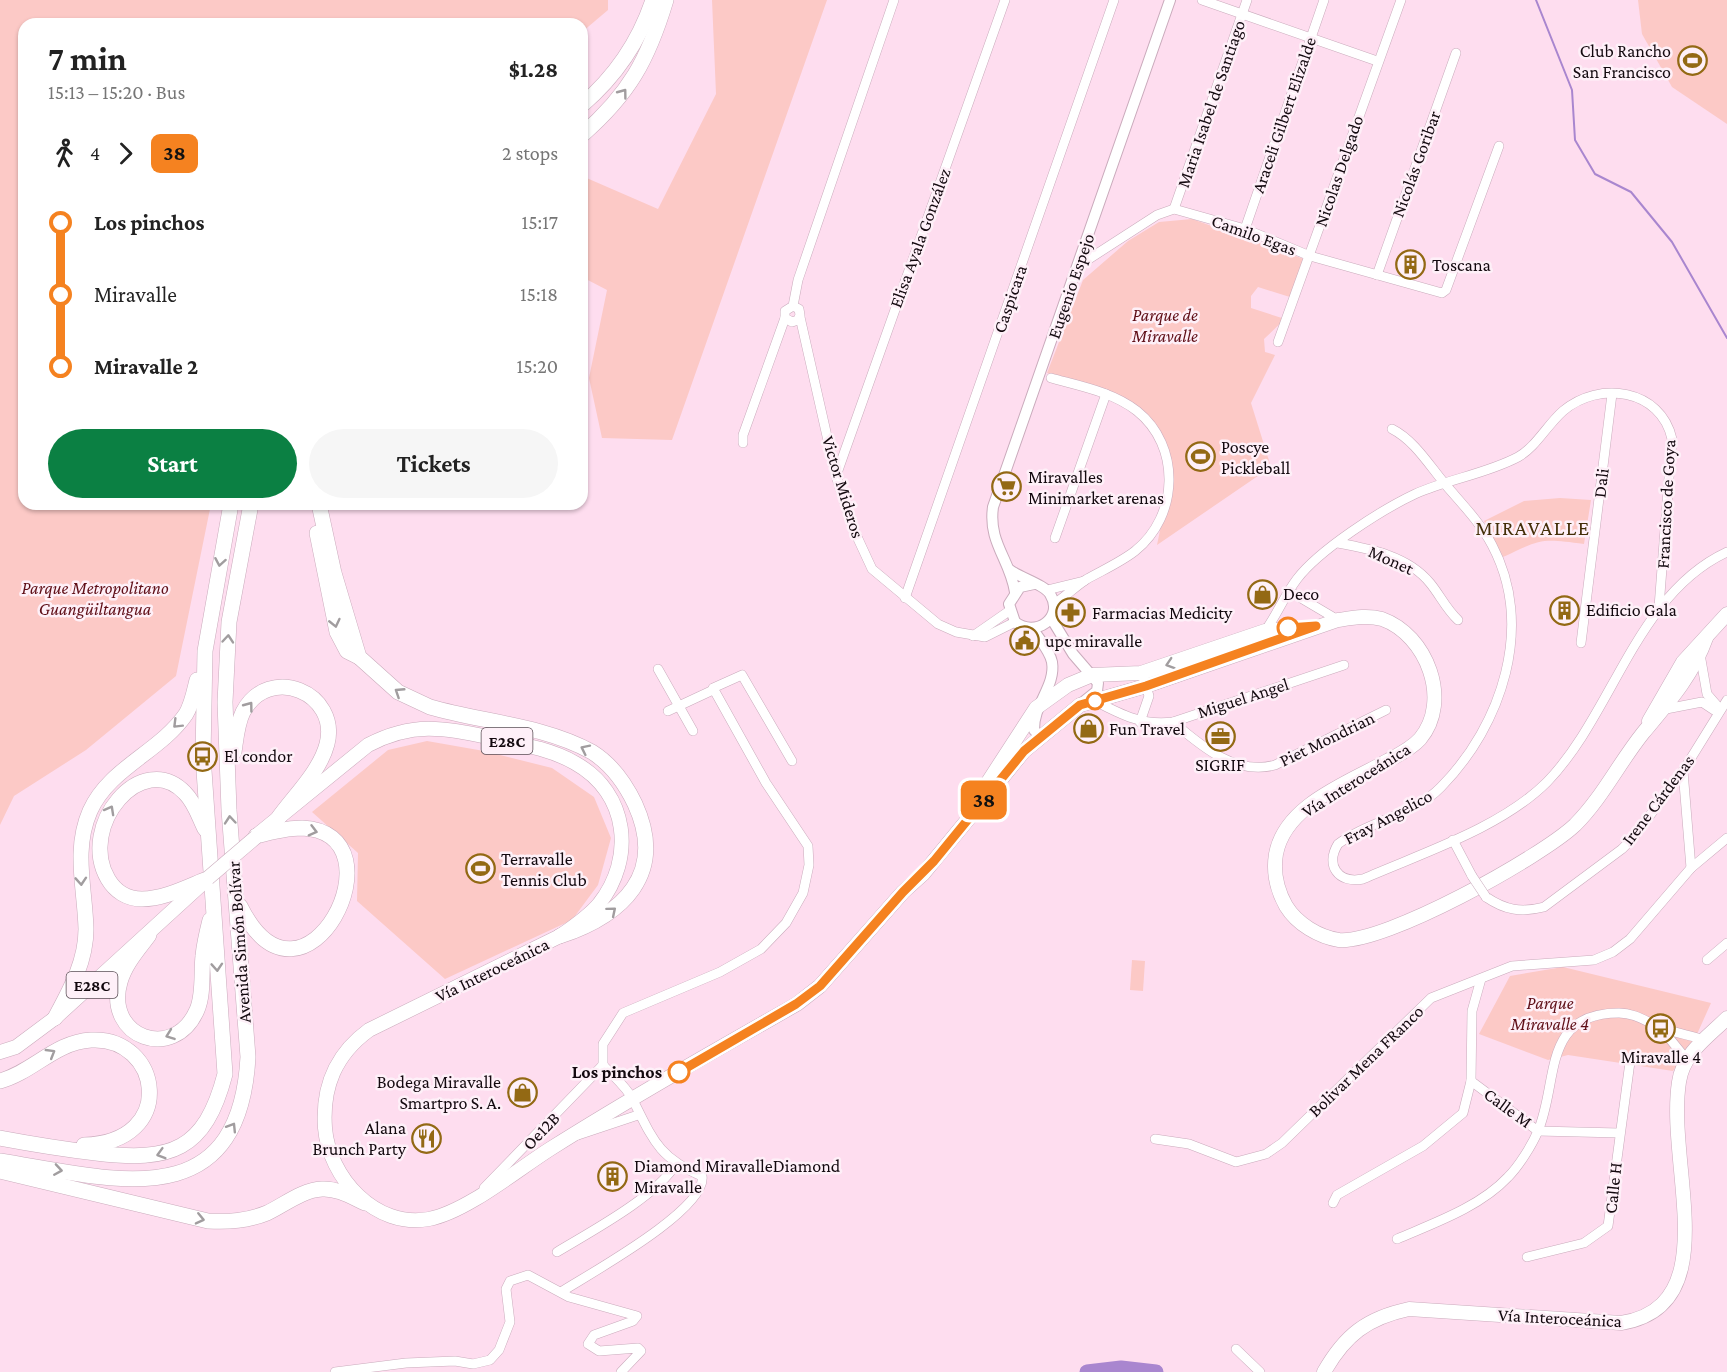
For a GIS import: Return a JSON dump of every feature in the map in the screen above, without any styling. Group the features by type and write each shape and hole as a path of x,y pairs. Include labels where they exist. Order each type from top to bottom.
{"highway":[{"path":"588,100 606,85 625,58 644,27 653,0"},
{"path":"588,130 610,110 636,76 666,0"},
{"name":"Avenida Simón Bolívar","path":"0,1138 44,1147 135,1158 156,1156 185,1143 198,1133 212,1115 225,1074 203,756 205,651 230,510"},
{"name":"Avenida Simón Bolívar","path":"0,1161 89,1175 151,1180 191,1169 219,1148 237,1119 246,1090 248,1057 228,782 226,662 229,621 251,510"},
{"path":"312,510 337,632 347,651 359,657 387,683 412,700 580,747 608,765 620,778 637,809 642,826 645,846 642,871 629,893 611,912 589,926 560,936"},
{"path":"320,510 334,573 359,657"},
{"path":"55,1018 78,971 83,952 86,929 80,858 85,825 91,810 112,780 186,714 193,698 205,651"},
{"path":"228,782 240,721 250,702 265,690 275,687 292,688 309,695 316,701 326,719 328,741 319,763 279,817"},
{"path":"208,878 156,898 129,898 119,892 105,873 99,848 104,824 114,803 131,789 151,781 173,784 184,792 193,804 210,840"},
{"path":"237,900 257,934 267,942 288,948 301,946 320,935 336,915 346,893 347,863 342,852 326,835 301,828 256,836"},
{"path":"149,935 125,969 117,999 123,1019 129,1027 142,1037 161,1039 183,1030 198,1009 205,936 213,909"},
{"path":"0,1081 24,1072 64,1046 92,1040 121,1045 136,1057 143,1068 149,1089 149,1101 140,1124 131,1133 106,1143 44,1147"},
{"path":"0,1171 208,1221 238,1222 266,1213 311,1191 323,1188 335,1190 365,1203"}],"main road":[{"name":"Vía Interoceánica","path":"1643,734 1661,696 1683,662 1727,614"},
{"name":"Vía Interoceánica","path":"903,892 914,870 993,776 1036,708 1068,684 1092,675 1144,679 1250,649 1316,626 1338,620 1368,617 1380,619 1406,634 1425,659 1431,673 1434,699 1428,728 1409,749 1314,802 1288,825 1278,842 1274,864 1276,883 1287,908 1302,924 1321,936 1342,940 1378,933 1455,898 1542,849 1572,827 1594,805 1643,734 1666,709 1700,654 1706,638"},
{"name":"Vía Interoceánica","path":"0,1052 16,1047 55,1018 256,836 369,745 389,734 411,728 462,731 561,756 576,763 603,785 616,808 622,835 620,866 608,891 586,917 560,936 386,1021 356,1040 344,1052 329,1078 325,1099 325,1130 339,1171 365,1203 390,1215 427,1219 458,1208 568,1138 796,1004 820,986 903,892 929,868 1024,751 1080,705 1095,701 1265,631 1316,626"},
{"path":"1698,1238 1697,1218 1681,1144 1679,1081 1687,1060 1702,1039 1727,1018"},
{"path":"1679,1097 1696,1062 1717,1028"},
{"name":"Vía Interoceánica","path":"1324,1372 1346,1339 1386,1314 1409,1309 1583,1322 1644,1320 1674,1306 1684,1294 1696,1266"}],"street":[{"path":"743,443 743,435 787,308 793,306 798,280 894,0"},
{"name":"Elisa Ayala González","path":"836,476 1005,0"},
{"name":"Caspicara","path":"905,598 1114,0"},
{"name":"Eugenio Espejo","path":"1015,592 1010,570 993,537 993,507 1170,0"},
{"path":"1202,0 1377,62"},
{"name":"Maria Isabel de Santiago","path":"1174,209 1247,0"},
{"name":"Araceli Gilbert Elizalde","path":"1245,230 1324,0"},
{"name":"Nicolas Delgado","path":"1278,342 1401,0"},
{"name":"Nicolás Goribar","path":"1377,274 1456,53"},
{"name":"Camilo Egas","path":"1174,209 1245,230 1310,256 1442,293 1446,290 1499,146"},
{"path":"1078,267 1157,215 1174,209"},
{"name":"Victor Mideros","path":"793,306 799,309 836,476 852,528 872,569 938,624 973,636"},
{"path":"785,318 792,322 800,317"},
{"path":"1051,378 1106,394 1136,411 1159,436 1171,477 1164,516 1136,550 1084,581 1054,604"},
{"path":"1055,538 1106,394"},
{"name":"Dali","path":"1581,643 1612,394"},
{"name":"Francisco de Goya","path":"1250,649 1265,631 1289,591 1308,567 1338,543 1388,509 1444,483 1485,471 1520,456 1573,404 1598,395 1633,395 1651,404 1660,412 1670,430 1672,450 1659,607"},
{"name":"Fray Angelico","path":"1392,429 1408,440 1481,528 1493,546 1503,575 1510,610 1511,639 1507,672 1491,718 1439,789 1426,799 1346,838 1332,854 1332,864 1343,879 1352,881 1453,840 1517,807 1555,773 1611,689 1659,607 1691,575 1727,552"},
{"path":"828,443 837,447 847,442"},
{"name":"Monet","path":"1338,543 1369,549 1407,564 1430,582 1458,620"},
{"path":"1010,570 1047,590 1084,581"},
{"path":"973,636 1009,611 1015,592 1034,584"},
{"path":"1009,611 1015,622 1033,629 1040,628 1051,618 1054,604 1047,590"},
{"path":"1289,591 1338,620"},
{"path":"1051,618 1073,654 1098,683 1097,691 1080,705"},
{"path":"973,636 991,635 1015,622"},
{"path":"1033,629 1052,662 1050,679 1036,708 1034,730 1040,736"},
{"path":"1700,654 1707,694 1718,711"},
{"name":"Miguel Angel","path":"1095,701 1140,722 1156,724 1173,722 1344,665"},
{"path":"658,669 693,731"},
{"path":"668,711 742,675 792,761"},
{"path":"1140,722 1149,696 1144,679"},
{"path":"561,1292 658,1231 696,1196 702,1187 702,1176 676,1164 665,1155 638,1115 633,1100 603,1065 603,1044 623,1013 720,972 761,949 786,923 803,893 809,865 808,846 766,783 713,690"},
{"name":"Irene Cárdenas","path":"1453,840 1486,897 1509,910 1531,911 1544,907 1622,849 1683,771 1718,711 1727,700"},
{"path":"1666,709 1702,702 1718,711"},
{"name":"Piet Mondrian","path":"1173,722 1211,752 1244,766 1262,769 1275,765 1386,710"},
{"path":"1683,771 1691,868"},
{"name":"Bolivar Mena FRanco","path":"1155,1139 1190,1144 1236,1162 1266,1154 1282,1143 1431,998 1512,966 1594,960 1613,952 1630,939 1691,868 1727,838"},
{"path":"1707,960 1727,943"},
{"path":"1333,1203 1336,1195 1423,1146 1463,1113 1471,1081 1472,1011 1480,979"},
{"path":"1397,1239 1461,1211 1509,1177 1538,1131 1555,1055 1564,1038 1578,1024 1599,1015 1621,1013 1642,1018 1660,1028 1702,1039"},
{"path":"1660,1028 1687,1060"},
{"name":"Calle H","path":"1527,1257 1584,1243 1608,1226 1630,1062"},
{"name":"Oe12B","path":"477,1196 603,1065"},
{"name":"Calle M","path":"1471,1081 1538,1131 1619,1133"},
{"path":"568,1138 594,1132 638,1115"},
{"path":"556,1252 620,1213 655,1186 676,1164"},
{"path":"335,1372 405,1363 455,1361 480,1363 490,1360 506,1337 510,1322 506,1289 510,1281 528,1275 587,1303 637,1316 633,1321 594,1335 588,1344 599,1351 638,1348 641,1351 621,1372"},
{"path":"1236,1349 1260,1372"}],"green space":[{"name":"Parque Metropolitano Guangüiltangua","path":"0,0 608,0 608,10 588,27 588,18 18,18 18,510 210,510 176,676 86,750 14,796 0,825"},
{"path":"712,0 827,0 672,440 602,438 589,378 607,290 588,280 588,179 658,209 716,94"},
{"name":"Club Rancho San Francisco","path":"1638,0 1727,0 1727,124 1672,87 1642,34"},
{"name":"Parque de Miravalle","path":"1192,219 1304,259 1293,298 1258,287 1251,296 1251,308 1285,319 1264,339 1265,352 1275,355 1251,403 1271,467 1157,545 1171,478 1160,439 1138,412 1107,392 1047,373 1083,280 1128,241 1159,222"},
{"path":"1560,498 1591,500 1584,544 1559,541 1534,543 1503,557 1484,521 1524,501"},
{"name":"Terravalle Tennis Club","path":"427,741 484,751 552,768 594,797 611,838 598,885 572,920 445,979 357,901 358,853 312,812 388,750"},
{"path":"1132,960 1145,961 1143,991 1130,990"},
{"name":"Parque Miravalle 4","path":"1563,967 1711,1003 1698,1032 1673,1071 1568,1055 1548,1060 1479,1034 1510,976"}],"waterway":[{"path":"1536,0 1572,90 1575,140 1595,174 1631,192 1672,242 1727,338"},
{"path":"1087,1372 1121,1368 1156,1372"}],"bus line":[{"name":"38","path":"679,1072 796,1004 820,986 903,892 923,874 1024,751 1080,705 1146,686 1316,626 1288,628"}],"place":[{"name":"Club Rancho San Francisco","path":"1692,61"},
{"name":"Toscana","path":"1411,265"},
{"name":"Poscye Pickleball","path":"1200,457"},
{"name":"Miravalles Minimarket arenas","path":"1007,487"},
{"name":"Deco","path":"1262,594"},
{"name":"Edificio Gala","path":"1565,610"},
{"name":"Farmacias Medicity","path":"1071,613"},
{"name":"upc miravalle","path":"1024,641"},
{"name":"Fun Travel","path":"1088,729"},
{"name":"SIGRIF","path":"1220,736"},
{"name":"El condor","path":"203,756"},
{"name":"Terravalle Tennis Club","path":"480,869"},
{"name":"Miravalle 4","path":"1661,1028"},
{"name":"Los pinchos","path":"679,1072"},
{"name":"Bodega Miravalle Smartpro S. A.","path":"522,1092"},
{"name":"Alana Brunch Party","path":"427,1138"},
{"name":"Diamond MiravalleDiamond Miravalle","path":"613,1176"}],"district":[{"name":"MIRAVALLE","path":"1533,528"}]}
